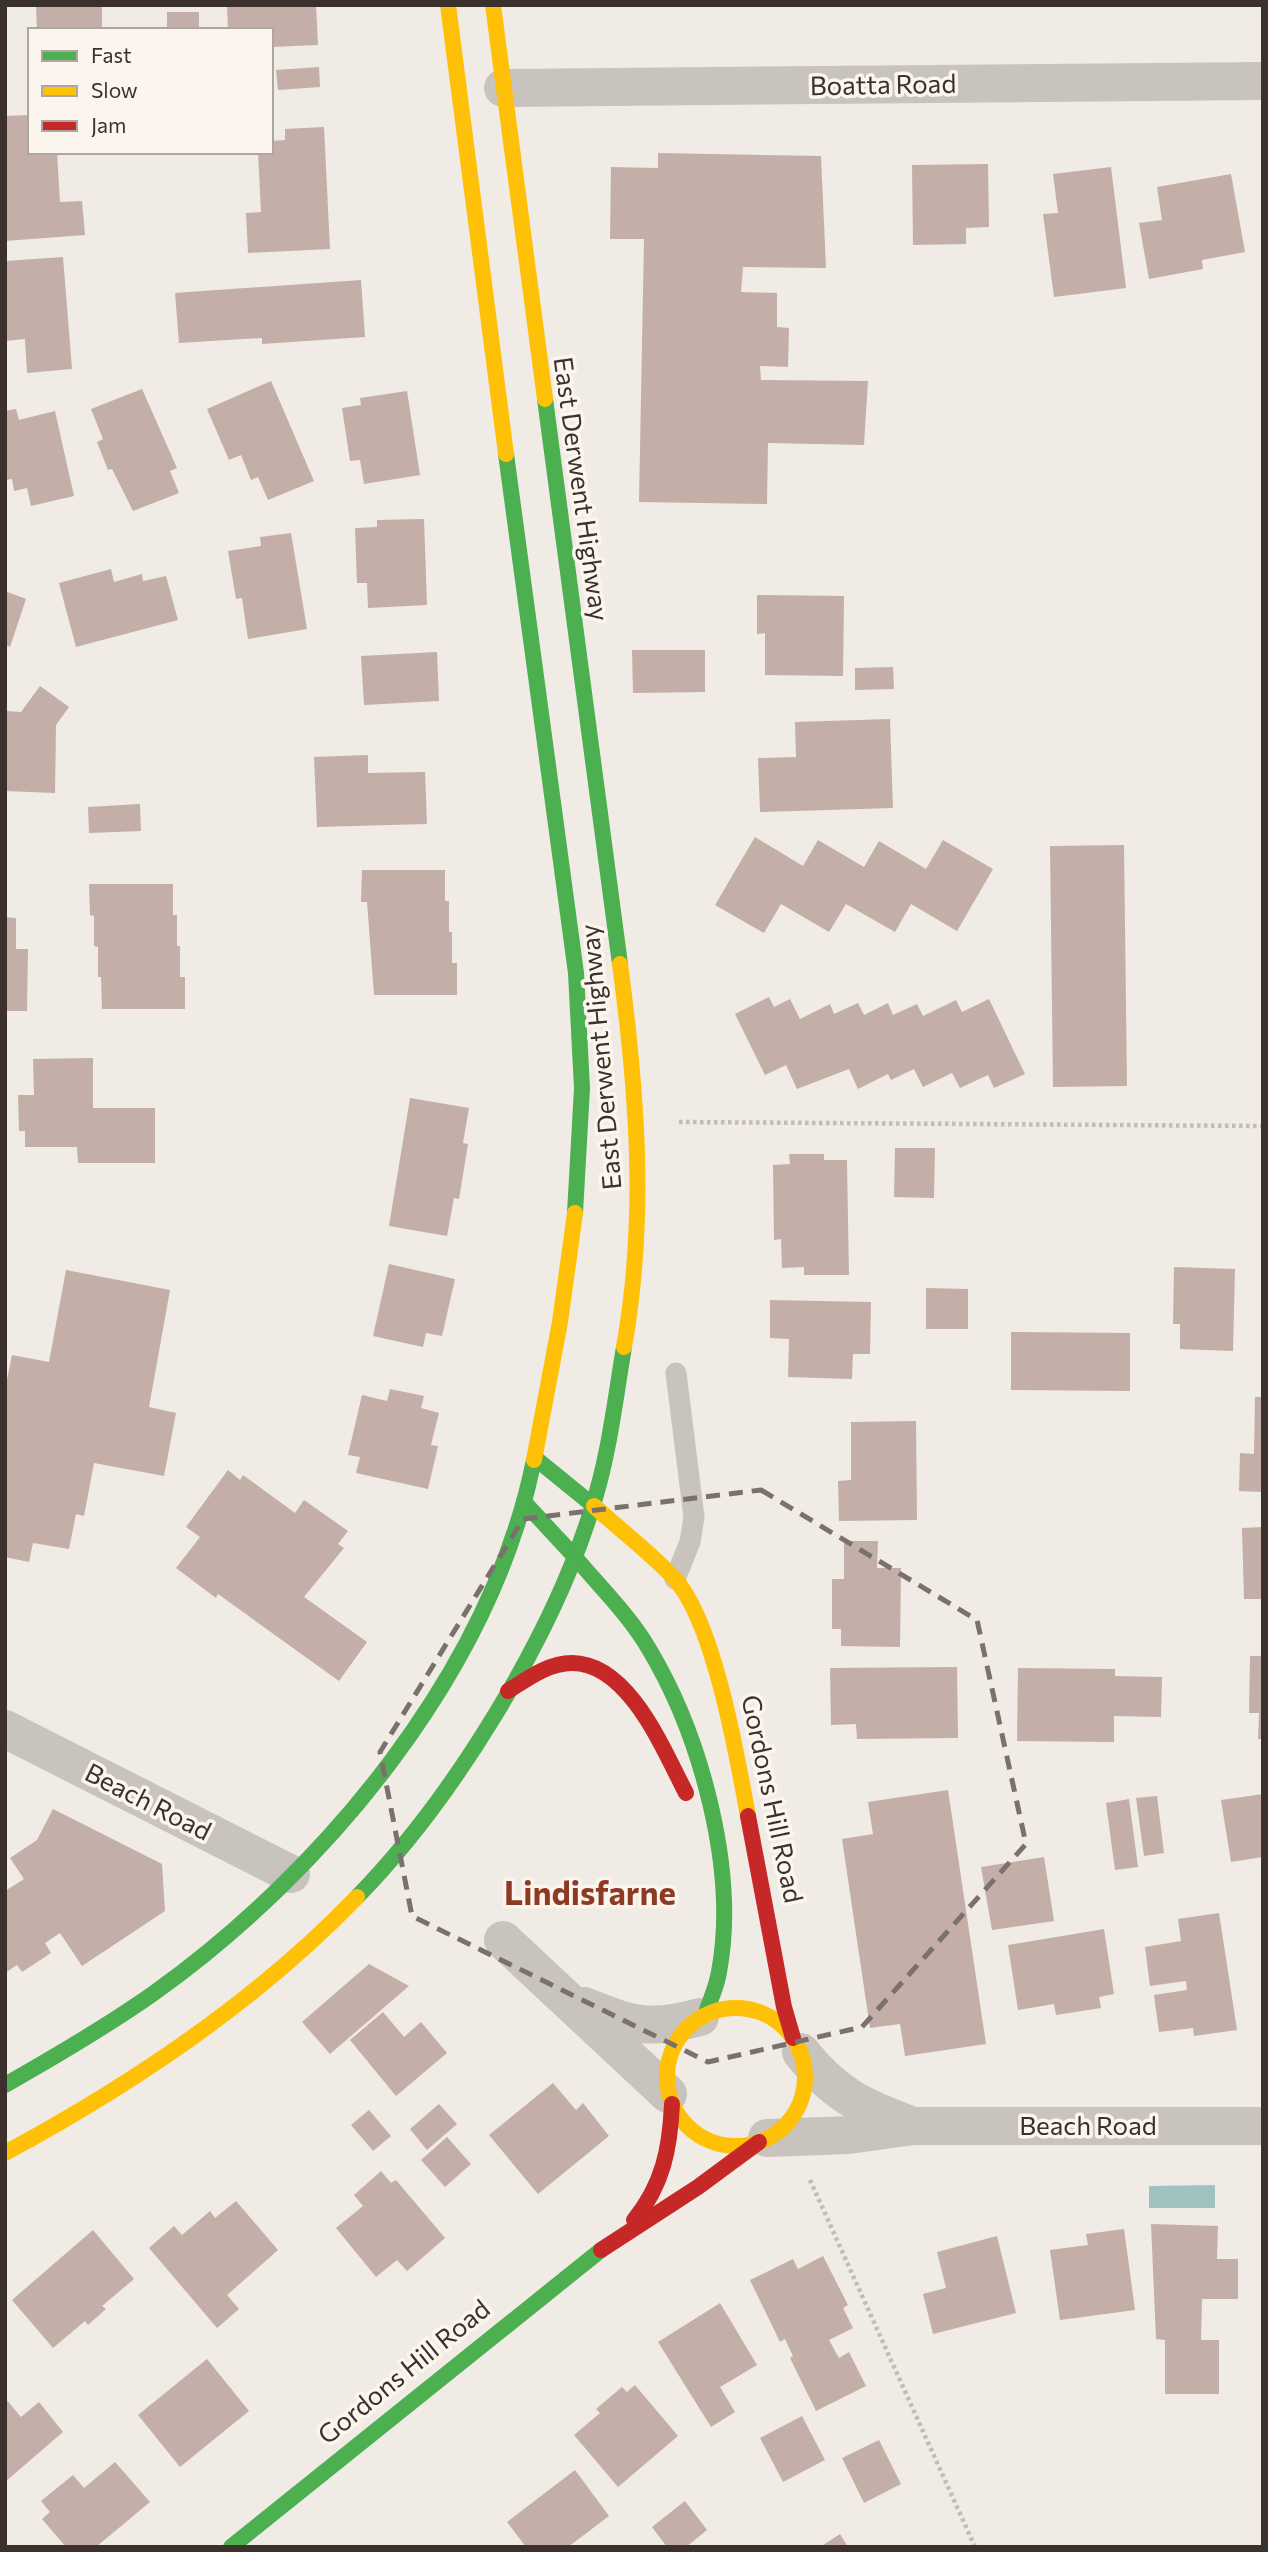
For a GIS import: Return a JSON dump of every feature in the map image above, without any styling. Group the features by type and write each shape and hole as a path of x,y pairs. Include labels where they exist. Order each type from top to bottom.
{"main road":[{"name":"East Derwent Highway","path":"5,2085 121,2019 172,1982 291,1874 396,1751 438,1691 501,1575 535,1458 576,1212 582,1090 577,990 504,453 448,5"},
{"name":"East Derwent Highway","path":"5,2153 120,2085 173,2049 282,1967 377,1878 416,1830 508,1691 575,1557 594,1506 627,1330 636,1255 636,1122 623,985 493,5"},
{"name":"Gordons Hill Road","path":"535,1458 676,1579 696,1611 718,1682 739,1767 784,2007 797,2045"},
{"path":"524,1502 624,1613 659,1669 694,1758 720,1860 724,1948 718,1983 703,2015 675,2042 668,2058 670,2099 687,2126 709,2140 733,2146 772,2139 793,2116 805,2086 797,2045 776,2021 754,2010 730,2007 703,2015"},
{"path":"508,1691 535,1673 556,1666 578,1665 598,1669 620,1681 650,1724 720,1860"},
{"name":"Gordons Hill Road","path":"613,2241 647,2206 663,2176 671,2134 670,2099"},
{"name":"Gordons Hill Road","path":"231,2547 613,2241 772,2139"}],"street":[{"name":"Boatta Road","path":"503,88 1263,82"},
{"name":"Beach Road","path":"5,1729 291,1874"},
{"path":"503,1940 670,2099"},
{"path":"555,1990 597,2011 646,2026 673,2025 703,2015"},
{"name":"Beach Road","path":"797,2045 841,2094 868,2109 913,2126"},
{"name":"Beach Road","path":"772,2139 849,2135 913,2126 1263,2126"}],"lane":[{"path":"676,1373 694,1517 690,1542 676,1579"}],"path":[{"path":"636,1122 1263,1125"},
{"path":"772,2139 975,2547"}],"highlighted area":[{"path":"761,1490 977,1620 1026,1844 862,2027 708,2062 412,1916 380,1752 523,1519"}],"water":[{"path":"1215,2185 1215,2208 1149,2208 1149,2186"}],"building":[{"path":"36,5 102,5 102,28 37,28"},
{"path":"227,5 316,5 318,45 273,47 273,28 228,28"},
{"path":"167,12 199,12 199,28 167,28"},
{"path":"319,67 320,87 278,90 276,70"},
{"path":"28,115 28,154 57,154 60,202 82,201 85,235 5,241 5,116"},
{"path":"324,127 330,249 248,253 246,213 261,212 258,154 273,154 273,141 285,140 285,129"},
{"path":"658,153 821,156 826,268 743,267 741,292 777,293 777,327 789,328 788,367 760,366 761,380 868,381 864,445 768,443 767,504 639,502 644,239 610,239 611,167 658,168"},
{"path":"988,164 989,227 966,228 966,244 913,245 912,165"},
{"path":"1111,167 1126,288 1054,297 1043,214 1058,213 1053,174"},
{"path":"1231,174 1245,252 1202,260 1203,269 1149,279 1139,223 1162,220 1157,187"},
{"path":"63,257 72,369 27,373 25,339 5,341 5,261"},
{"path":"361,280 365,337 262,344 262,338 179,343 175,293"},
{"path":"271,381 314,481 268,500 258,477 251,480 241,455 229,460 207,409"},
{"path":"142,389 177,468 170,471 179,493 133,511 112,469 108,470 97,442 103,439 91,409"},
{"path":"407,391 420,475 364,484 360,460 350,461 342,408 361,405 360,398"},
{"path":"16,409 19,420 55,411 74,496 31,506 27,488 14,491 12,479 5,480 5,411"},
{"path":"424,519 427,605 368,608 367,583 357,583 355,528 377,527 377,520"},
{"path":"291,533 307,629 248,639 242,598 236,599 228,551 261,546 260,537"},
{"path":"111,569 114,582 142,574 143,581 166,576 178,620 76,647 59,583"},
{"path":"5,591 26,599 10,647 5,645"},
{"path":"757,595 844,596 843,676 765,675 765,633 757,634"},
{"path":"632,650 705,650 705,692 633,693"},
{"path":"437,652 439,701 364,705 361,656"},
{"path":"893,667 894,689 855,690 855,668"},
{"path":"40,686 69,707 56,725 55,793 5,791 5,711 21,712"},
{"path":"890,719 893,808 760,812 758,758 796,757 795,722"},
{"path":"368,755 368,773 425,772 427,824 317,827 314,757"},
{"path":"140,804 141,831 89,833 88,807"},
{"path":"755,837 803,866 818,840 864,867 879,841 926,869 943,840 993,869 957,931 911,904 895,932 846,904 829,932 781,904 764,933 715,905"},
{"path":"1124,845 1127,1086 1053,1087 1050,846"},
{"path":"362,870 445,870 445,901 449,901 449,932 452,932 452,963 457,963 457,995 374,995 367,902 361,902"},
{"path":"89,884 173,884 173,915 177,915 177,946 180,946 180,977 185,977 185,1009 102,1009 98,947 94,946 94,916 90,915"},
{"path":"5,917 16,918 16,949 28,949 27,1011 5,1011"},
{"path":"769,997 774,1007 790,999 800,1019 830,1004 834,1014 858,1003 864,1015 888,1003 893,1015 917,1004 923,1016 956,1000 962,1012 989,999 1025,1074 994,1088 988,1075 960,1088 952,1073 923,1087 914,1069 891,1080 888,1074 858,1089 849,1069 797,1089 786,1065 765,1075 735,1014"},
{"path":"93,1058 93,1108 155,1108 155,1163 78,1163 77,1147 25,1147 25,1131 19,1131 18,1095 34,1095 33,1059"},
{"path":"410,1098 469,1108 463,1143 468,1144 459,1199 454,1198 447,1236 389,1226"},
{"path":"895,1148 935,1148 934,1198 894,1197"},
{"path":"789,1154 824,1154 824,1160 847,1160 849,1275 804,1275 804,1267 782,1268 781,1239 774,1240 773,1165 790,1164"},
{"path":"389,1264 455,1279 442,1336 426,1333 423,1347 373,1336"},
{"path":"1174,1267 1235,1269 1233,1351 1180,1349 1180,1324 1173,1324"},
{"path":"66,1270 170,1290 149,1407 176,1413 164,1476 94,1463 84,1516 76,1514 69,1549 33,1543 29,1562 5,1557 5,1390 12,1355 49,1362"},
{"path":"926,1288 968,1289 968,1329 926,1329"},
{"path":"770,1300 871,1302 870,1354 853,1354 852,1379 788,1377 789,1339 770,1338"},
{"path":"1011,1332 1130,1333 1130,1391 1011,1390"},
{"path":"390,1389 424,1396 421,1408 439,1413 431,1445 438,1446 428,1489 356,1473 360,1457 348,1455 362,1395 387,1401"},
{"path":"1255,1397 1263,1397 1263,1492 1239,1491 1240,1453 1254,1454"},
{"path":"916,1421 917,1520 839,1521 838,1481 851,1480 851,1422"},
{"path":"228,1470 240,1480 243,1475 295,1513 304,1500 348,1531 338,1544 344,1548 304,1597 367,1642 339,1681 218,1594 216,1598 176,1568 200,1537 186,1527"},
{"path":"1263,1527 1263,1599 1244,1599 1242,1528"},
{"path":"844,1541 878,1541 877,1568 901,1568 900,1647 841,1646 841,1629 832,1629 832,1579 844,1579"},
{"path":"1250,1656 1263,1656 1263,1739 1258,1739 1259,1713 1249,1713"},
{"path":"957,1667 958,1738 857,1739 856,1724 831,1725 830,1668"},
{"path":"1018,1668 1115,1669 1115,1676 1162,1677 1161,1717 1114,1716 1114,1742 1017,1741"},
{"path":"948,1790 986,2044 905,2056 900,2024 870,2028 842,1839 873,1834 868,1802"},
{"path":"1263,1794 1263,1857 1231,1862 1221,1800"},
{"path":"1157,1796 1164,1853 1144,1856 1136,1798"},
{"path":"1129,1799 1138,1867 1115,1870 1106,1803"},
{"path":"53,1809 162,1864 165,1911 82,1966 60,1933 45,1943 51,1953 22,1972 17,1965 5,1973 5,1891 24,1879 10,1858 37,1840"},
{"path":"1044,1857 1054,1921 992,1930 981,1867"},
{"path":"1219,1913 1237,2030 1194,2036 1193,2028 1159,2032 1154,1995 1187,1990 1186,1981 1150,1986 1145,1947 1181,1941 1178,1919"},
{"path":"1104,1929 1114,1994 1099,1997 1101,2008 1056,2015 1054,2004 1018,2010 1008,1945"},
{"path":"369,1964 409,1986 330,2054 302,2022"},
{"path":"383,2012 404,2037 421,2022 447,2053 396,2096 350,2040"},
{"path":"553,2083 576,2110 583,2103 609,2136 538,2194 489,2135"},
{"path":"439,2104 457,2124 427,2150 410,2129"},
{"path":"369,2110 391,2136 373,2151 351,2125"},
{"path":"447,2137 471,2164 445,2187 421,2160"},
{"path":"381,2171 391,2183 396,2180 445,2238 407,2271 397,2260 376,2277 336,2228 363,2206 354,2195"},
{"path":"236,2201 278,2250 227,2295 239,2309 217,2328 149,2248 174,2226 182,2235 210,2211 215,2218"},
{"path":"1151,2224 1218,2226 1217,2259 1238,2259 1238,2299 1202,2299 1201,2340 1219,2340 1219,2394 1165,2394 1165,2340 1156,2339"},
{"path":"1124,2229 1135,2310 1060,2320 1050,2250 1088,2245 1086,2234"},
{"path":"93,2230 134,2279 102,2306 106,2309 88,2325 85,2321 53,2348 12,2300"},
{"path":"997,2236 1016,2313 933,2334 923,2294 946,2288 937,2252"},
{"path":"823,2256 848,2305 843,2308 853,2328 829,2340 839,2358 849,2352 866,2386 816,2411 790,2358 793,2356 785,2339 780,2342 750,2280 793,2259 798,2269"},
{"path":"720,2303 757,2365 720,2387 735,2412 711,2427 658,2342"},
{"path":"207,2359 249,2411 180,2467 138,2415"},
{"path":"635,2385 678,2436 618,2487 574,2435 600,2413 596,2409 622,2387 627,2392"},
{"path":"5,2398 21,2417 39,2402 63,2432 5,2482"},
{"path":"802,2416 825,2460 783,2482 760,2438"},
{"path":"879,2440 901,2484 864,2503 842,2458"},
{"path":"115,2462 150,2502 96,2547 66,2547 42,2519 50,2512 41,2501 73,2475 84,2488"},
{"path":"575,2470 609,2516 568,2547 526,2547 507,2522"},
{"path":"685,2501 707,2530 686,2547 667,2547 652,2527"},
{"path":"840,2534 848,2547 820,2547"}],"traffic: fast":[{"path":"545,399 620,964"},
{"path":"506,454 576,973 582,1088 575,1213"},
{"path":"357,1897 393,1858 463,1766 525,1663 552,1610 574,1558 598,1488 624,1347"},
{"path":"535,1458 594,1506"},
{"path":"5,2085 81,2041 154,1993 218,1943 280,1888 338,1826 392,1760 440,1689 481,1615 512,1538 534,1460"},
{"path":"524,1502 575,1557"},
{"path":"575,1557 623,1613 649,1649 685,1722 699,1763 711,1805 723,1891 724,1933 719,1972 706,2013"},
{"path":"231,2547 601,2250"}],"traffic: slow":[{"path":"448,5 506,454"},
{"path":"493,5 545,399"},
{"path":"620,964 631,1060 637,1155 635,1251 624,1347"},
{"path":"534,1460 560,1322 575,1213"},
{"path":"594,1506 665,1568 688,1598 701,1625 722,1691 748,1816"},
{"path":"5,2153 100,2099 191,2038 277,1972 357,1897"},
{"path":"736,2008 763,2013 785,2028 800,2050 805,2077 800,2104 785,2126 763,2141 736,2146 709,2141 687,2126 672,2104 667,2077 672,2050 687,2028 709,2013 736,2008"}],"traffic: jam":[{"path":"508,1691 538,1672 563,1664 592,1667 611,1677 642,1712 686,1793"},
{"path":"748,1816 784,2007 793,2038"},
{"path":"634,2220 652,2193 663,2165 672,2104"},
{"path":"601,2250 698,2187 759,2142"}],"district":[{"name":"Lindisfarne","path":"590,1893"}]}
